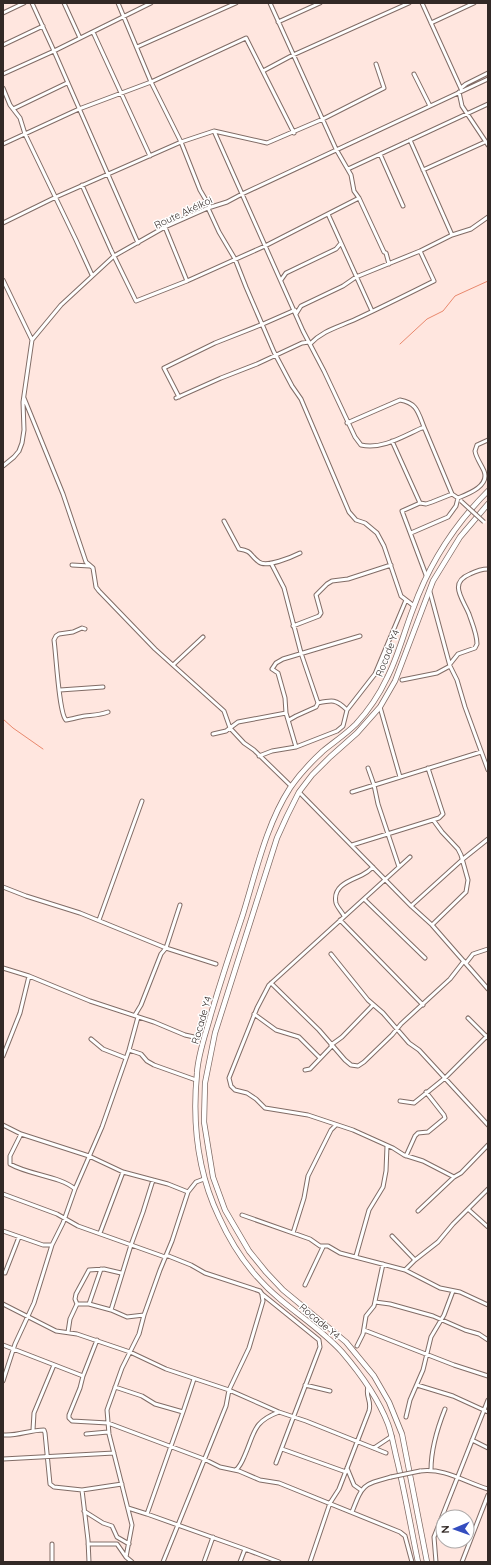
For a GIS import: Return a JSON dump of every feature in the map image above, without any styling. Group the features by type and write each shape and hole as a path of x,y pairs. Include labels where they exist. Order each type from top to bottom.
{"highway":[{"name":"Rocade Y4","path":"418,1562 392,1436 380,1407 353,1365 339,1348 278,1298 257,1277 241,1257 218,1216 204,1179 198,1153 194,1122 196,1080 206,1030 246,901 275,817 291,786 321,753 355,725 372,704 388,677 426,575 452,532 488,491"},
{"name":"Rocade Y4","path":"426,1562 412,1480 402,1434 389,1402 374,1376 346,1342 283,1290 266,1272 249,1251 225,1210 213,1177 204,1122 205,1083 215,1033 277,838 287,816 299,792 312,775 357,733 380,707 395,681 430,591 446,559 460,537 488,504"}],"street":[{"path":"3,13 24,3"},
{"path":"32,3 138,243"},
{"path":"64,3 80,38"},
{"path":"118,3 151,82 181,142 200,190 235,259 246,288 276,355 292,386 301,399 349,512 356,520 365,523 376,533 384,546 402,596 414,606"},
{"path":"3,74 54,51 151,3"},
{"path":"137,47 236,3"},
{"path":"270,3 336,149 351,175 354,190 376,237 386,253 389,264"},
{"path":"278,22 320,3"},
{"path":"263,71 293,55 409,3"},
{"path":"422,3 461,90 462,106 488,145"},
{"path":"431,23 474,3"},
{"path":"3,45 43,26"},
{"path":"93,32 150,156"},
{"path":"3,144 79,109 151,82 246,38 294,133"},
{"path":"3,223 82,185 181,142 214,131 267,143 294,133 384,88 376,64"},
{"name":"Route Akéikoi","path":"461,90 466,84 488,73"},
{"path":"414,74 430,106"},
{"name":"Route Akéikoi","path":"32,340 61,304 114,256 165,227 242,194 461,90 488,79"},
{"path":"13,109 68,83"},
{"path":"3,88 13,109 20,118 25,134 92,275"},
{"path":"348,169 488,104"},
{"path":"214,131 295,312 355,437 361,445 376,446 392,441 424,427"},
{"path":"410,140 452,235"},
{"path":"423,170 485,142"},
{"path":"380,154 404,206"},
{"path":"82,185 136,301 187,281 265,246 359,198"},
{"path":"328,214 372,310"},
{"path":"420,251 434,282 372,310 356,319 329,329 310,343 302,343 283,353 221,378 178,398 164,368 215,342 295,312 301,306 343,286 356,277 420,251 452,235 471,229 488,217"},
{"path":"165,227 187,281"},
{"path":"281,280 286,273 336,249 341,243"},
{"path":"3,280 32,340 24,396 24,430 22,444 14,458 3,466"},
{"path":"24,396 63,494 86,562 92,566 96,587 173,666 224,711 230,728 244,743 254,750 291,786"},
{"path":"347,423 400,400 409,402 417,410 452,494 486,522"},
{"path":"411,533 448,517 459,500 471,494 482,484 486,478 475,451 477,445 488,440"},
{"path":"392,441 420,503"},
{"path":"426,575 402,511 420,503 426,504 452,494"},
{"path":"224,521 239,549 250,552 258,562 262,564 271,563 300,554"},
{"path":"271,563 284,588 293,626 318,703"},
{"path":"72,565 92,566"},
{"path":"293,626 319,616 321,613 316,595 327,584 332,581 348,579 391,565"},
{"path":"402,680 437,673 450,665 458,654 475,648 477,644 469,614 458,590 460,581 463,577 484,569 488,569"},
{"path":"430,591 450,665 457,680 488,770"},
{"path":"259,756 296,747 336,731 343,726 347,710 375,674 406,600"},
{"path":"85,629 82,628 73,632 59,634 54,640 60,690 60,704 65,720 83,716 99,715 108,712"},
{"path":"296,747 286,713 286,698 278,673 272,669 278,661 360,636"},
{"path":"173,666 203,637"},
{"path":"60,690 103,687"},
{"path":"289,720 316,707 318,703 333,700 341,704 347,710"},
{"path":"380,707 400,777"},
{"path":"213,734 226,731 238,722 286,713"},
{"path":"352,792 481,752"},
{"path":"368,768 374,785 378,804 399,867"},
{"path":"352,845 434,821 439,818 442,814 434,783 428,768"},
{"path":"299,792 411,906 432,925 488,989"},
{"path":"99,920 142,801"},
{"path":"432,925 466,892 468,880 463,859 458,849 434,821"},
{"path":"411,906 463,859 488,840"},
{"path":"410,856 271,983 254,1014 229,1078 231,1086 234,1090 247,1093 265,1108 308,1115 353,1130 406,1156 423,1161 454,1177"},
{"path":"344,916 336,904 337,893 348,880 363,874 373,867"},
{"path":"3,887 99,920 166,948 216,964"},
{"path":"364,899 426,958"},
{"path":"3,1381 27,1317 34,1303 52,1245 65,1219 75,1189 102,1127 129,1050 136,1016 161,954 166,948 180,905"},
{"path":"340,920 423,1005"},
{"path":"271,983 318,1030 345,1060 351,1065 358,1066 364,1062 450,979 473,954 488,949"},
{"path":"332,954 373,1005 383,1013 409,1043 419,1050 488,1125"},
{"path":"3,968 29,976 90,1000 194,1037"},
{"path":"3,1056 20,1013 29,976"},
{"path":"305,1070 310,1069 373,1005"},
{"path":"254,1014 276,1030 298,1037 320,1058"},
{"path":"400,1101 414,1103 445,1078 488,1037 468,1018"},
{"path":"91,1039 103,1048 126,1058"},
{"path":"129,1050 141,1054 147,1061 154,1065 196,1080"},
{"path":"406,1156 415,1136 418,1133 428,1132 445,1118 426,1092"},
{"path":"3,1125 21,1134 89,1156 123,1172 188,1192"},
{"path":"293,1233 304,1198 308,1176 336,1125"},
{"path":"21,1134 10,1156 10,1164 40,1176 53,1179 75,1189"},
{"path":"418,1211 454,1177 462,1173 488,1145"},
{"path":"356,1256 369,1210 383,1187 386,1171 387,1146"},
{"path":"100,1233 123,1172"},
{"path":"126,1557 132,1525 108,1432 107,1410 122,1368 139,1334 144,1315 188,1192 196,1182 204,1179"},
{"path":"111,1310 131,1244 153,1180"},
{"path":"405,1270 438,1242 488,1189"},
{"path":"3,1194 52,1212 78,1226 191,1265 205,1273 260,1291 317,1338 320,1343 276,1463"},
{"path":"469,1210 488,1227"},
{"path":"242,1215 310,1239 320,1246 328,1246 340,1253 405,1270 440,1288 460,1292 488,1305"},
{"path":"3,1231 43,1245 52,1245"},
{"path":"392,1236 415,1260"},
{"path":"5,1273 19,1237"},
{"path":"305,1285 323,1247"},
{"path":"357,1346 364,1330 366,1316 373,1308 375,1302 383,1264"},
{"path":"68,1332 70,1319 76,1304 76,1294 89,1270 101,1269 122,1273"},
{"path":"89,1304 101,1269"},
{"path":"406,1417 410,1400 428,1354 431,1337 441,1320 453,1291"},
{"path":"163,1562 226,1406 229,1390 249,1348 263,1301 262,1294"},
{"path":"375,1302 433,1316 465,1330 479,1334 488,1340"},
{"path":"3,1304 27,1317 46,1324 56,1331 68,1332 97,1340 130,1352 166,1369 229,1390 279,1412 386,1453"},
{"path":"76,1304 89,1304 111,1310 127,1317 144,1315"},
{"path":"364,1330 454,1365 488,1376"},
{"path":"97,1340 82,1376 80,1388 69,1418 72,1421 108,1423 171,1446 220,1467 236,1470 260,1480 279,1483 352,1512 400,1532 405,1536 412,1562"},
{"path":"3,1346 82,1376"},
{"path":"33,1430 34,1413 54,1365"},
{"path":"147,1514 194,1379"},
{"path":"305,1385 330,1391"},
{"path":"417,1385 453,1396 488,1412"},
{"path":"115,1386 142,1396 155,1404 183,1412"},
{"path":"310,1562 330,1503 339,1489 348,1468 371,1405 366,1395 368,1387"},
{"path":"436,1562 434,1537 488,1400"},
{"path":"430,1470 437,1429 445,1409"},
{"path":"236,1470 242,1461 259,1423 267,1416 279,1412"},
{"path":"3,1435 22,1434 33,1430 44,1430 50,1484 54,1487 82,1490 122,1484"},
{"path":"86,1434 108,1432"},
{"path":"374,1448 392,1436"},
{"path":"472,1440 488,1448"},
{"path":"282,1449 346,1472"},
{"path":"3,1459 114,1453"},
{"path":"348,1468 354,1485 361,1490"},
{"path":"352,1512 361,1490 371,1482 420,1471 430,1470 458,1476 472,1484 488,1489"},
{"path":"82,1490 88,1544 88,1562"},
{"path":"462,1562 488,1495"},
{"path":"128,1508 213,1537 279,1562"},
{"path":"84,1510 103,1523 112,1526 118,1537 129,1544"},
{"path":"204,1562 213,1537"},
{"path":"52,1544 52,1562"},
{"path":"88,1544 117,1544 126,1557 132,1562"},
{"path":"240,1562 245,1550"}],"waterway":[{"path":"400,344 427,319 443,311 455,296 488,281"},
{"path":"3,719 43,749"}]}
